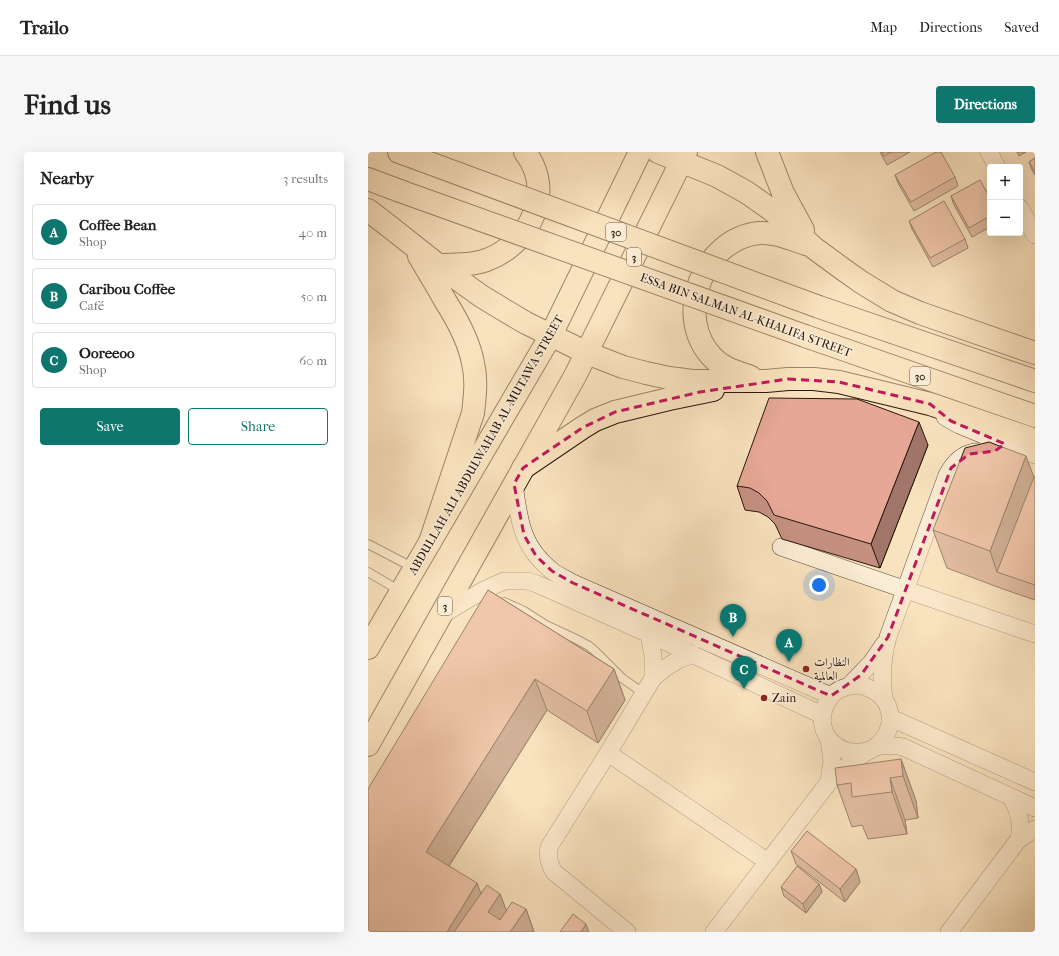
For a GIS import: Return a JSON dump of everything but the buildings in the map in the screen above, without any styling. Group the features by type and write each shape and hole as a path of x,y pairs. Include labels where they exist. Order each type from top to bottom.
{"main road":[{"path":"438,266 477,263 500,254 510,247 518,238 533,218 539,194 535,170 530,158 525,152"},
{"name":"ABDULLAH ALI ABDULWAHAB AL-MUTAWA STREET","path":"368,648 551,335 640,152"},
{"path":"658,152 684,156 746,192 773,211 814,248 892,301 906,308 1035,353"},
{"path":"767,152 778,182 814,248"},
{"name":"30","path":"406,155 819,307 1035,381"},
{"name":"3","path":"368,745 575,376 684,156"},
{"name":"ESSA BIN SALMAN AL-KHALIFA STREET","path":"368,179 805,336 1035,416"},
{"path":"368,210 438,266 481,296 526,323 587,353 623,367 669,378 693,381 766,381"},
{"path":"766,381 731,370 718,362 708,352 703,344 696,323 695,301 700,279 709,264 720,252 738,239 749,235 770,233 814,248"},
{"path":"413,245 464,333 470,348 475,380 473,413 430,542"},
{"path":"519,476 582,428 595,420 616,412 694,393 766,381 788,379 814,378 839,382 930,404 1035,440"}],"street":[{"path":"989,152 995,164"},
{"path":"1023,213 1035,235"},
{"path":"930,404 951,421 1004,444 1035,454"},
{"path":"714,932 829,782 848,764 873,749 887,734 891,718 889,708 884,698 882,686 885,649 946,475 956,462 969,454 999,450 1004,444"},
{"path":"519,476 519,517 524,535 536,556 552,571 573,583 831,696"},
{"path":"781,547 1035,634"},
{"path":"439,617 489,594 504,581 527,581 537,584 693,654 822,716"},
{"path":"649,634 653,656 653,678"},
{"path":"849,686 871,663 888,637"},
{"path":"627,932 554,872 548,860 549,847 653,678 678,660 693,654"},
{"path":"884,698 871,689 860,685 839,689 831,696 825,705 822,716 822,724 825,733 835,746 848,752 863,752 884,745 903,747 1035,808"},
{"path":"891,718 1035,782"},
{"path":"829,782 832,761 830,740"},
{"path":"608,753 768,862"},
{"path":"949,932 1018,839 1020,832 1020,817 1011,798"},
{"path":"1018,839 1035,829"}],"lane":[{"path":"368,544 415,568"},
{"path":"368,572 401,592"},
{"path":"489,594 546,625 589,646 622,678 644,692"}],"highlighted area":[{"path":"788,379 839,382 930,404 951,421 1005,444 995,451 969,454 951,468 888,637 861,675 831,696 573,583 552,571 536,556 524,535 514,484 523,468 582,428 615,412 700,392"}],"place":[{"name":"Caribou Coffee","path":"733,637"},
{"name":"Coffee Bean","path":"789,662"},
{"name":"النظارات العالمية","path":"806,669"},
{"name":"Ooreeoo","path":"744,689"},
{"name":"Zain","path":"764,698"}]}
